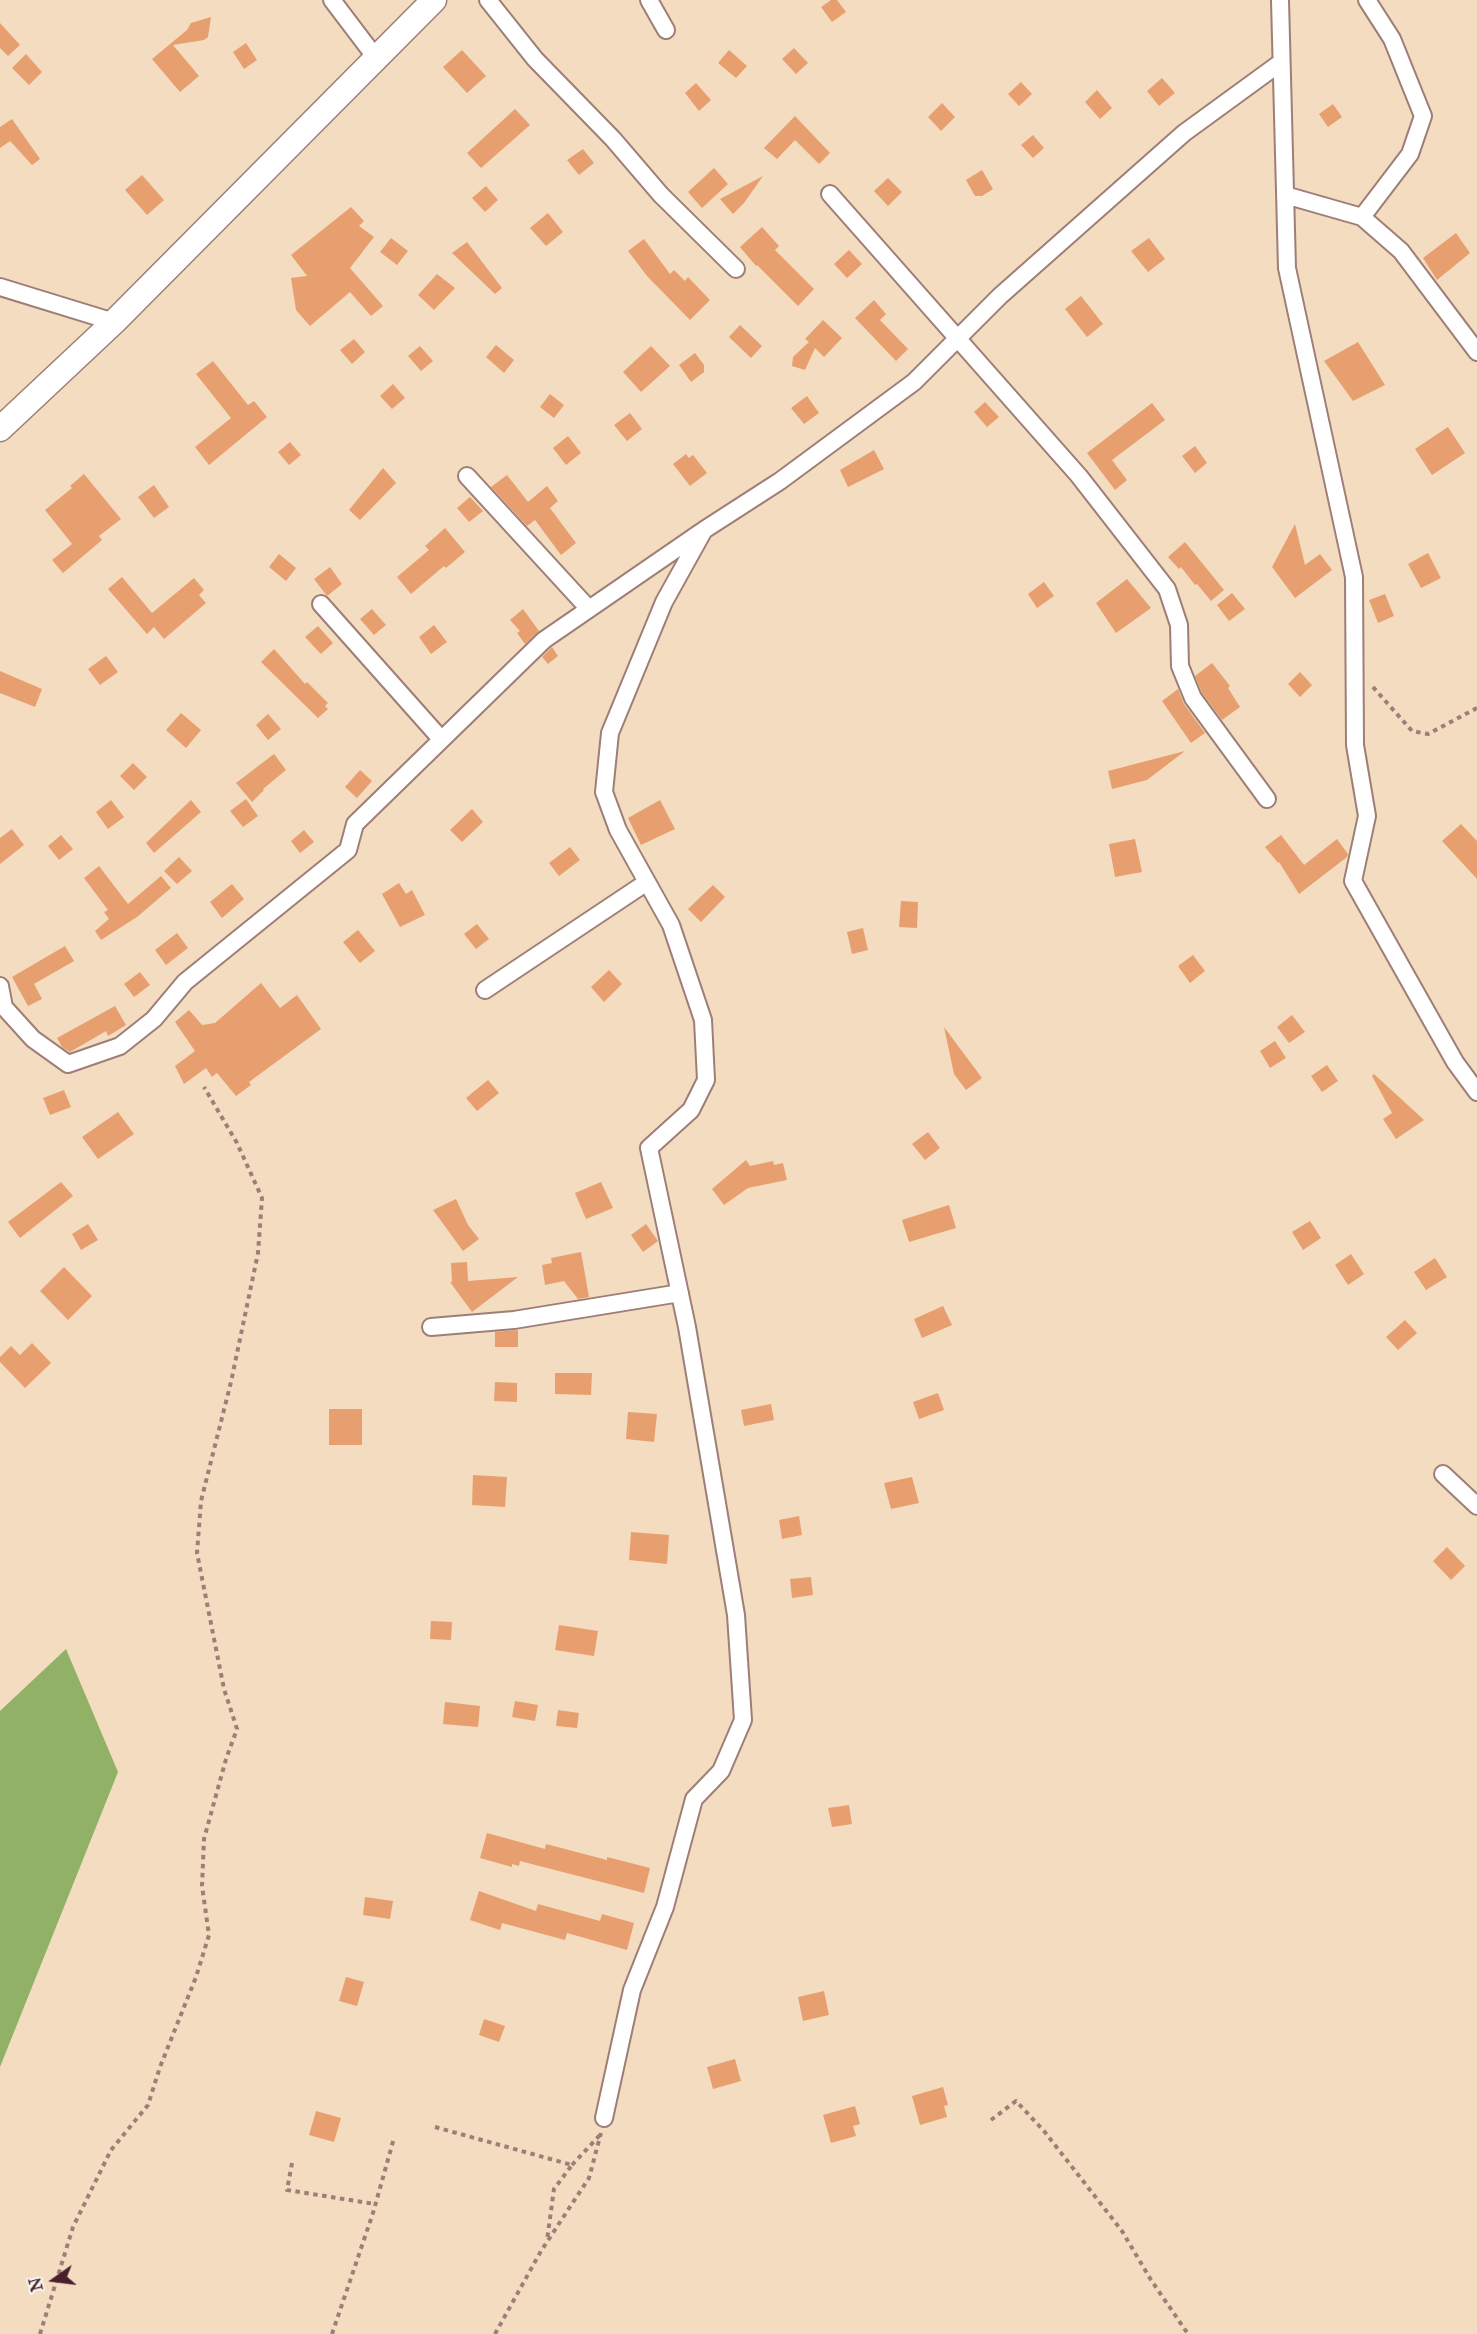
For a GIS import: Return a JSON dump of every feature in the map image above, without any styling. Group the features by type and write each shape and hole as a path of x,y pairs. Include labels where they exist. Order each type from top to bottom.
{"main road":[{"path":"0,429 114,322 434,0"}],"street":[{"path":"332,0 376,58"},
{"path":"488,0 535,59 613,139 661,195 736,269"},
{"path":"649,0 666,30"},
{"path":"1280,0 1287,268 1354,577 1355,745 1366,816 1353,881 1455,1062 1477,1092"},
{"path":"1362,217 1410,154 1424,116 1392,39 1366,0"},
{"path":"0,986 4,1007 33,1039 68,1064 120,1046 154,1019 185,982 348,850 355,825 544,640 704,530 780,481 914,382 1000,296 1184,133 1281,63"},
{"path":"830,194 1079,476 1167,589 1179,625 1180,666 1193,699 1267,799"},
{"path":"1285,195 1362,217 1401,251 1477,352"},
{"path":"0,287 114,322"},
{"path":"467,476 589,609"},
{"path":"603,2126 632,1990 665,1907 694,1799 721,1771 743,1720 736,1614 680,1293 649,1148 691,1110 706,1080 703,1020 671,925 618,830 604,792 610,733 664,602 704,530"},
{"path":"321,604 441,739"},
{"path":"485,990 647,882"},
{"path":"431,1327 514,1320 680,1293"},
{"path":"1443,1474 1477,1506"}],"path":[{"path":"1372,686 1412,731 1428,734 1477,708"},
{"path":"40,2334 73,2227 111,2150 148,2105 164,2057 196,1977 209,1935 202,1886 204,1839 226,1759 237,1729 224,1689 197,1553 201,1501 231,1382 258,1253 262,1198 237,1143 204,1087"},
{"path":"991,2120 1016,2101 1044,2131 1122,2231 1151,2280 1188,2334"},
{"path":"546,2243 554,2189 603,2126"},
{"path":"495,2334 546,2243 589,2178 603,2126"},
{"path":"435,2127 572,2165"},
{"path":"332,2334 373,2213 394,2138"},
{"path":"292,2163 287,2190 375,2204"}],"green space":[{"path":"66,1649 118,1772 0,2067 0,1711"}],"building":[{"path":"831,0 837,0 846,12 832,22 821,7"},
{"path":"211,17 208,37 204,40 173,45 199,76 180,92 152,59 187,30 191,23"},
{"path":"0,23 20,45 8,56 0,48"},
{"path":"246,43 257,60 244,69 233,52"},
{"path":"794,48 808,63 796,74 782,59"},
{"path":"462,50 486,76 467,93 443,67"},
{"path":"729,50 747,66 736,78 718,63"},
{"path":"26,54 42,72 29,85 12,68"},
{"path":"1162,78 1175,93 1159,106 1147,91"},
{"path":"1021,82 1032,94 1019,106 1008,94"},
{"path":"696,83 711,100 699,111 685,93"},
{"path":"1097,90 1112,108 1100,119 1085,102"},
{"path":"942,103 955,117 941,131 928,117"},
{"path":"1333,104 1342,117 1328,127 1319,114"},
{"path":"515,109 530,125 481,168 467,153"},
{"path":"795,116 830,153 819,164 795,140 777,159 764,148"},
{"path":"12,119 40,159 32,165 10,141 0,148 0,127"},
{"path":"1033,135 1044,148 1033,158 1021,145"},
{"path":"583,149 594,163 579,175 567,160"},
{"path":"714,168 728,184 702,208 688,192"},
{"path":"982,170 993,189 982,196 975,196 966,180"},
{"path":"142,175 164,200 147,215 125,190"},
{"path":"763,176 744,203 733,214 720,199"},
{"path":"888,178 902,192 888,206 874,191"},
{"path":"486,186 498,200 485,212 472,198"},
{"path":"351,207 364,221 359,226 374,237 350,268 383,306 371,316 350,292 310,326 296,310 291,278 307,276 291,255"},
{"path":"548,213 563,232 546,246 530,228"},
{"path":"762,227 779,246 775,250 814,289 798,306 756,266 740,247"},
{"path":"1456,233 1470,253 1437,280 1423,258"},
{"path":"391,238 408,251 397,265 380,252"},
{"path":"1149,238 1165,259 1148,272 1131,251"},
{"path":"644,239 670,274 674,270 685,281 688,277 710,300 690,320 647,276 628,251"},
{"path":"467,242 502,288 495,294 452,253"},
{"path":"849,250 862,264 847,278 834,264"},
{"path":"437,274 455,288 434,310 418,295"},
{"path":"1081,296 1103,324 1087,337 1065,309"},
{"path":"874,300 886,314 880,320 908,349 896,361 855,318"},
{"path":"823,320 842,338 824,357 815,348 805,370 792,366 793,357 809,342 805,339"},
{"path":"740,325 762,346 751,358 729,337"},
{"path":"354,339 365,352 352,364 340,350"},
{"path":"1358,342 1385,385 1353,401 1324,361"},
{"path":"496,345 514,360 504,373 486,357"},
{"path":"420,346 433,361 421,371 408,356"},
{"path":"651,346 670,366 641,392 623,372"},
{"path":"695,353 704,365 704,372 691,382 679,365"},
{"path":"213,361 248,405 254,401 267,417 209,465 195,447 231,418 196,374"},
{"path":"393,384 405,398 392,409 380,396"},
{"path":"550,394 564,405 554,418 540,407"},
{"path":"807,396 819,413 804,424 791,408"},
{"path":"985,402 999,417 987,427 974,412"},
{"path":"1152,403 1165,420 1112,460 1127,480 1115,490 1087,453"},
{"path":"630,413 642,429 627,441 614,425"},
{"path":"1448,427 1465,453 1432,475 1415,449"},
{"path":"568,436 581,453 566,465 553,448"},
{"path":"290,442 301,455 289,465 278,452"},
{"path":"1195,446 1207,463 1195,473 1182,456"},
{"path":"874,450 884,469 848,487 840,470"},
{"path":"686,454 689,458 693,455 707,473 690,486 673,464"},
{"path":"383,468 396,483 360,520 349,510"},
{"path":"84,474 121,519 99,536 102,540 63,573 52,560 72,544 45,510 72,488 70,486"},
{"path":"507,475 528,502 547,486 558,501 550,508 576,543 561,555 535,520 527,526 491,487"},
{"path":"154,485 169,507 154,518 138,497"},
{"path":"470,497 483,511 469,522 457,508"},
{"path":"1295,524 1305,565 1320,554 1332,570 1295,598 1272,567"},
{"path":"445,528 465,552 446,568 444,566 411,594 397,577 429,550 425,546"},
{"path":"1185,542 1224,590 1211,601 1181,567 1179,569 1168,557"},
{"path":"1428,553 1441,578 1421,588 1408,564"},
{"path":"279,554 296,568 286,581 269,567"},
{"path":"330,567 342,584 327,596 314,579"},
{"path":"122,577 152,613 194,578 204,590 199,595 206,603 164,639 154,627 147,634 108,589"},
{"path":"1127,579 1151,608 1116,633 1096,603"},
{"path":"1044,582 1054,596 1037,608 1028,594"},
{"path":"1232,593 1245,609 1229,621 1217,605"},
{"path":"1385,594 1394,616 1378,623 1369,600"},
{"path":"372,609 386,625 374,635 360,619"},
{"path":"523,609 539,631 525,644 517,633 520,631 510,620"},
{"path":"434,625 447,642 431,654 419,637"},
{"path":"318,626 333,643 321,654 305,637"},
{"path":"552,647 558,656 548,664 542,657"},
{"path":"274,649 305,684 307,682 328,703 325,706 328,709 318,718 261,662"},
{"path":"106,656 118,672 100,685 88,669"},
{"path":"1212,663 1230,686 1228,688 1240,707 1222,720 1202,693 1195,676"},
{"path":"0,671 42,689 35,707 0,693"},
{"path":"1300,672 1312,685 1300,697 1288,684"},
{"path":"1178,689 1184,704 1205,733 1191,743 1162,701"},
{"path":"181,713 201,730 186,748 166,730"},
{"path":"268,714 281,729 268,740 256,725"},
{"path":"1185,751 1147,780 1112,789 1108,771"},
{"path":"274,754 286,770 263,789 252,802 236,783"},
{"path":"133,763 147,777 134,790 120,776"},
{"path":"360,770 372,781 357,798 345,787"},
{"path":"246,799 258,816 243,827 230,811"},
{"path":"111,800 124,817 108,829 96,812"},
{"path":"191,800 201,812 154,853 146,843"},
{"path":"660,800 675,829 641,845 628,818"},
{"path":"472,809 483,822 462,842 450,830"},
{"path":"1461,824 1477,841 1477,879 1442,841"},
{"path":"12,829 24,845 0,864 0,838"},
{"path":"304,830 314,842 300,853 291,841"},
{"path":"61,835 73,849 59,860 48,846"},
{"path":"1281,835 1304,865 1337,839 1348,854 1299,894 1279,862 1265,847"},
{"path":"1135,839 1142,872 1115,877 1109,844"},
{"path":"570,847 580,860 559,876 549,863"},
{"path":"179,857 192,871 177,884 164,871"},
{"path":"99,866 128,904 161,876 171,888 137,917 101,940 95,931 109,919 104,912 108,910 84,878"},
{"path":"399,883 406,894 412,890 425,915 400,927 382,894"},
{"path":"232,884 244,899 222,918 210,902"},
{"path":"713,885 725,897 701,922 688,909"},
{"path":"901,901 918,902 917,928 899,927"},
{"path":"477,924 489,939 476,949 464,934"},
{"path":"863,928 868,950 852,954 847,932"},
{"path":"358,930 375,951 360,963 343,942"},
{"path":"177,933 188,948 166,965 155,950"},
{"path":"65,946 74,961 34,984 42,999 28,1006 12,977"},
{"path":"1193,955 1205,971 1190,983 1178,966"},
{"path":"609,970 622,984 604,1002 591,987"},
{"path":"140,972 150,985 134,997 124,984"},
{"path":"261,983 280,1008 297,995 321,1029 249,1082 251,1085 236,1096 217,1073 212,1077 206,1068 184,1084 175,1066 195,1051 175,1022 189,1010 202,1025 215,1023"},
{"path":"115,1006 126,1025 108,1036 106,1031 70,1052 62,1047 57,1038"},
{"path":"1292,1015 1305,1032 1289,1043 1277,1027"},
{"path":"944,1027 982,1078 966,1090 954,1074"},
{"path":"1275,1041 1286,1058 1270,1068 1260,1051"},
{"path":"1327,1065 1338,1081 1322,1092 1311,1076"},
{"path":"1374,1074 1424,1120 1396,1139 1383,1119 1392,1113 1372,1076"},
{"path":"488,1080 499,1093 477,1111 466,1098"},
{"path":"64,1090 71,1107 50,1115 43,1098"},
{"path":"118,1112 134,1134 98,1159 82,1137"},
{"path":"928,1132 940,1148 925,1160 912,1144"},
{"path":"746,1160 750,1166 773,1161 774,1165 783,1163 787,1180 748,1188 724,1205 712,1189"},
{"path":"61,1182 73,1196 20,1238 8,1222"},
{"path":"601,1182 613,1208 586,1219 575,1193"},
{"path":"456,1199 468,1225 479,1239 463,1251 433,1210"},
{"path":"949,1205 956,1228 909,1242 902,1220"},
{"path":"1310,1221 1321,1238 1303,1250 1292,1232"},
{"path":"88,1224 98,1240 81,1250 72,1234"},
{"path":"646,1224 658,1241 643,1252 631,1235"},
{"path":"581,1252 589,1297 578,1299 564,1281 545,1285 542,1265 552,1263 551,1258"},
{"path":"1351,1254 1364,1274 1348,1285 1335,1265"},
{"path":"1435,1258 1447,1277 1426,1290 1414,1272"},
{"path":"467,1262 468,1281 518,1277 472,1312 450,1282 452,1282 451,1263"},
{"path":"64,1267 92,1296 68,1320 40,1291"},
{"path":"943,1306 952,1325 922,1338 914,1319"},
{"path":"1405,1320 1417,1333 1398,1350 1386,1337"},
{"path":"518,1330 518,1347 495,1347 495,1332"},
{"path":"32,1343 51,1363 25,1388 0,1362 0,1357 11,1346 20,1355"},
{"path":"555,1373 592,1373 591,1395 555,1394"},
{"path":"495,1382 517,1383 517,1402 494,1401"},
{"path":"938,1393 944,1410 919,1419 913,1402"},
{"path":"771,1404 774,1420 744,1426 741,1410"},
{"path":"329,1409 362,1409 362,1445 329,1445"},
{"path":"628,1412 657,1414 654,1442 626,1439"},
{"path":"473,1475 507,1477 505,1507 472,1505"},
{"path":"912,1477 919,1503 891,1509 884,1483"},
{"path":"799,1516 802,1535 782,1539 779,1520"},
{"path":"631,1532 669,1535 667,1564 629,1560"},
{"path":"1447,1547 1465,1566 1451,1580 1433,1561"},
{"path":"811,1577 813,1595 792,1598 790,1579"},
{"path":"431,1621 452,1622 451,1640 430,1639"},
{"path":"559,1625 598,1631 594,1656 555,1650"},
{"path":"515,1701 538,1705 535,1721 512,1717"},
{"path":"445,1702 480,1706 478,1727 443,1724"},
{"path":"558,1710 579,1713 577,1728 556,1726"},
{"path":"849,1805 852,1824 832,1827 828,1808"},
{"path":"487,1833 545,1849 546,1844 607,1860 607,1857 650,1868 644,1893 520,1861 519,1866 512,1864 512,1867 480,1858"},
{"path":"479,1891 536,1911 538,1904 600,1921 602,1914 634,1923 627,1950 567,1933 565,1940 502,1923 500,1930 470,1920"},
{"path":"365,1897 393,1901 390,1919 363,1915"},
{"path":"346,1977 364,1982 357,2006 339,2001"},
{"path":"824,1991 829,2015 803,2021 798,1997"},
{"path":"484,2019 505,2026 499,2042 479,2035"},
{"path":"735,2059 741,2081 713,2089 707,2067"},
{"path":"943,2087 948,2105 944,2106 947,2117 920,2125 912,2096"},
{"path":"855,2106 860,2124 853,2126 856,2136 831,2143 823,2115"},
{"path":"316,2111 341,2118 334,2142 309,2135"}]}
